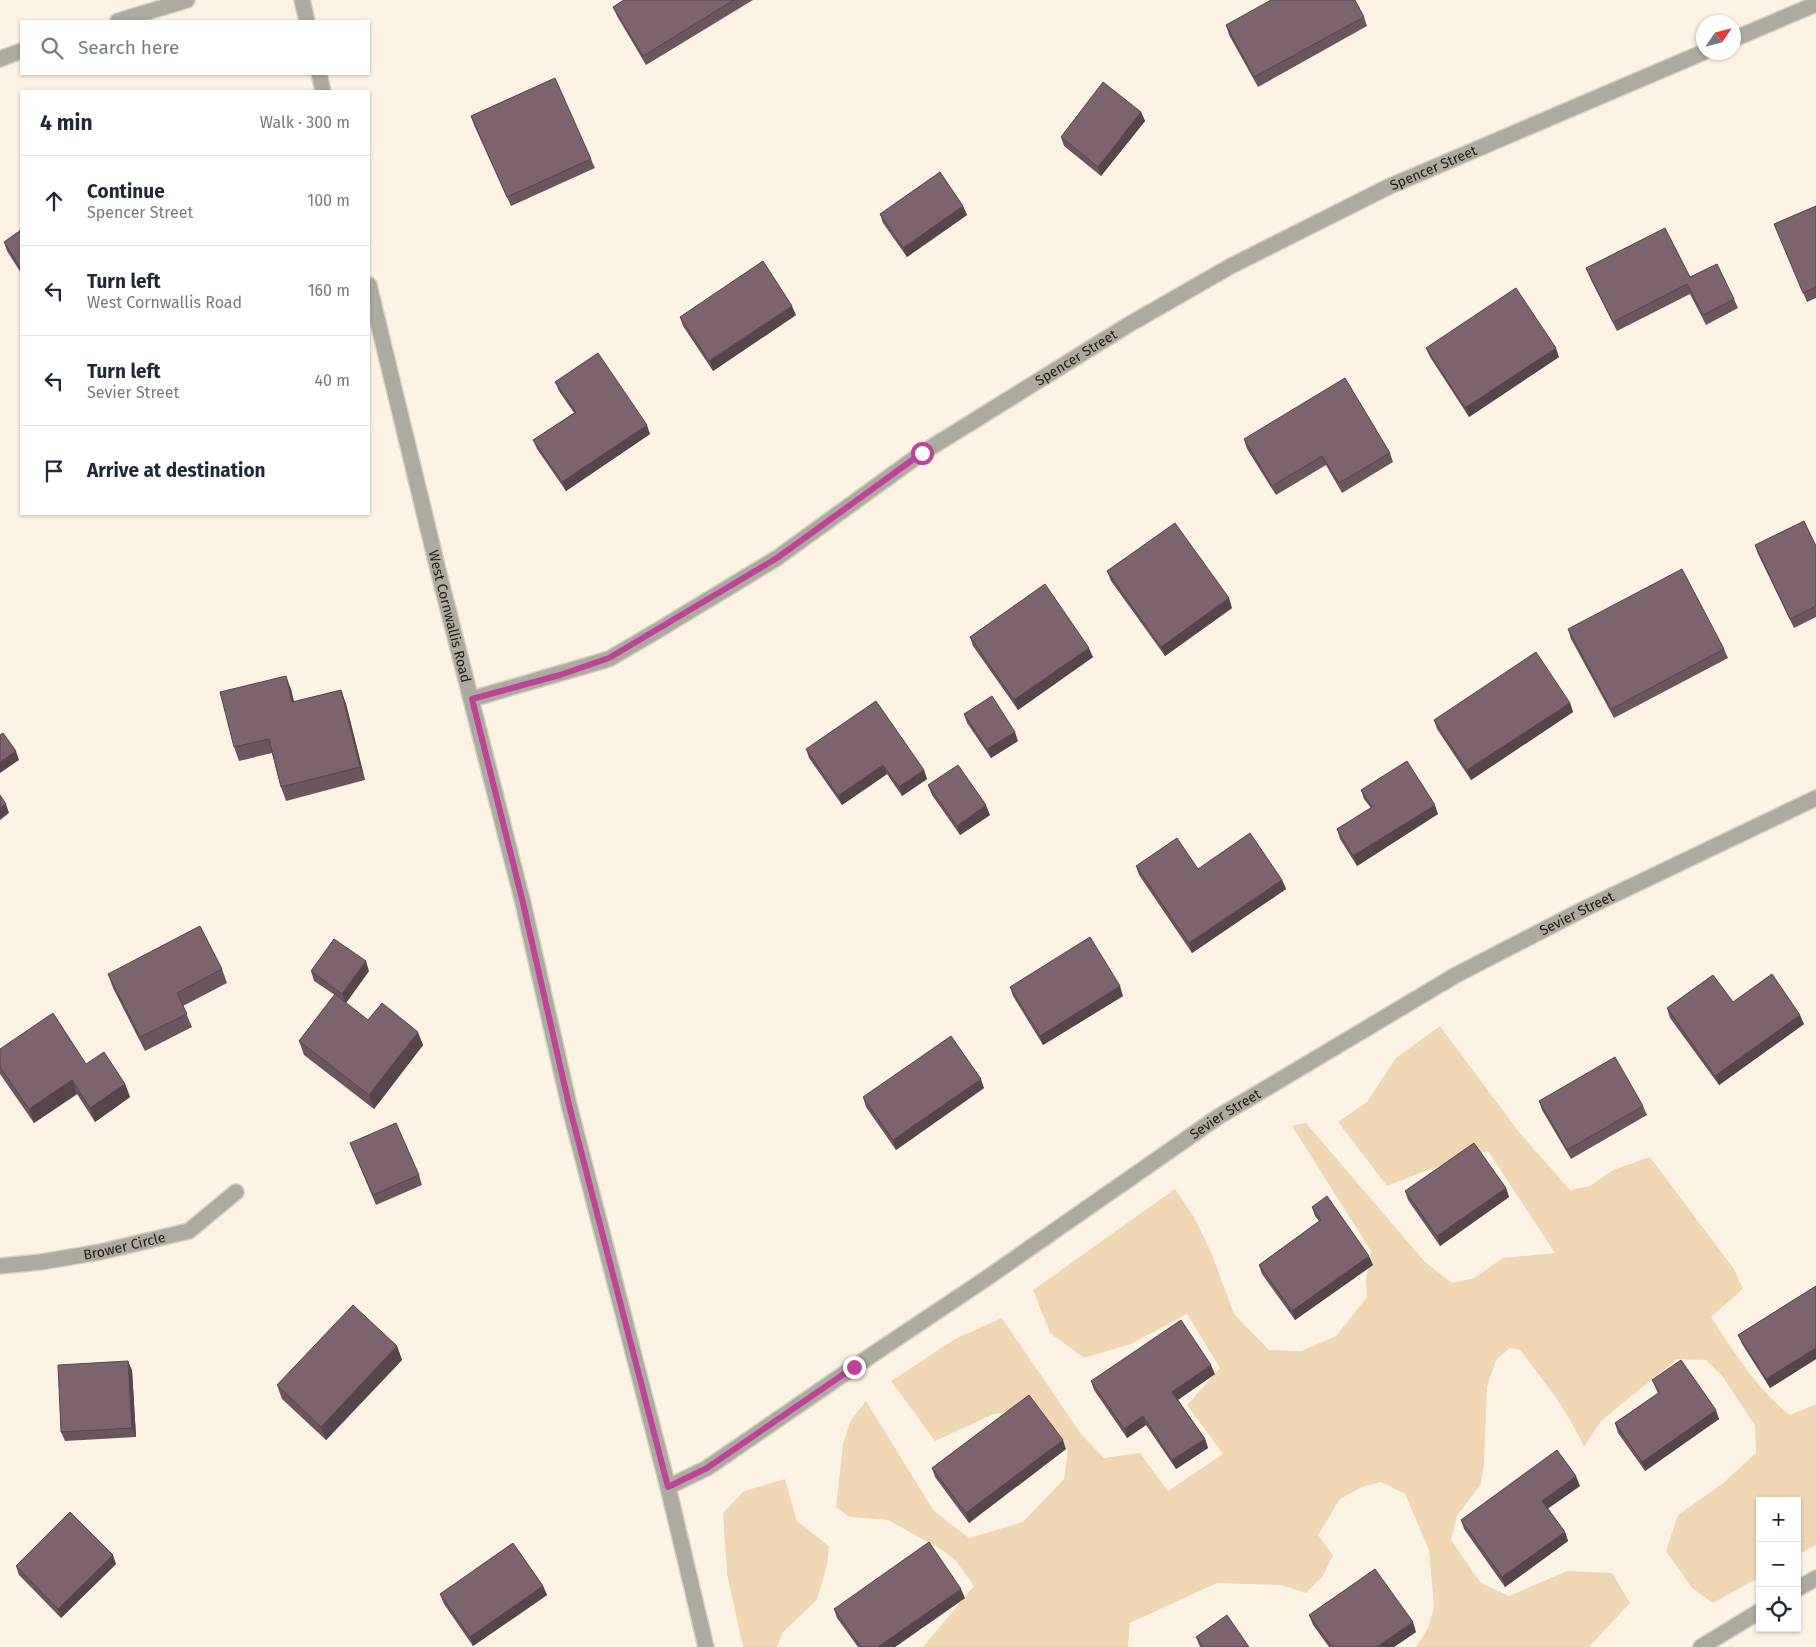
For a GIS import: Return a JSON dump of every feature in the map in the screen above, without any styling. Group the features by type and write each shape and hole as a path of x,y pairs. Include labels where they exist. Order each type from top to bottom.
{"street":[{"path":"121,20 187,0"},
{"path":"302,0 307,20"},
{"path":"1741,36 1816,4"},
{"path":"0,59 20,51"},
{"name":"Spencer Street","path":"472,699 560,675 609,658 640,641 777,558 922,453 1128,325 1231,266 1388,188 1696,55"},
{"path":"319,75 323,90"},
{"name":"West Cornwallis Road","path":"370,289 523,903 569,1105 668,1487 706,1647"},
{"name":"Sevier Street","path":"668,1487 707,1468 984,1280 1218,1117 1456,975 1593,905 1816,798"},
{"name":"Brower Circle","path":"0,1266 40,1262 100,1252 189,1231 236,1192"},
{"path":"1799,1587 1816,1578"},
{"path":"1701,1647 1756,1613"}],"shaded area":[{"path":"1440,1026 1519,1132 1570,1190 1590,1186 1613,1170 1650,1157 1734,1269 1743,1289 1711,1317 1737,1356 1767,1394 1790,1415 1816,1404 1816,1545 1801,1553 1801,1497 1756,1497 1756,1579 1713,1603 1692,1588 1666,1551 1678,1515 1722,1484 1756,1453 1755,1426 1723,1377 1706,1360 1677,1359 1601,1421 1584,1447 1563,1409 1538,1373 1520,1350 1510,1348 1496,1360 1487,1387 1484,1464 1481,1484 1457,1516 1451,1540 1481,1583 1509,1596 1567,1571 1612,1573 1630,1603 1589,1647 1416,1647 1428,1628 1434,1607 1429,1550 1405,1494 1381,1482 1362,1487 1340,1499 1318,1535 1333,1555 1323,1576 1306,1593 1281,1585 1217,1583 1130,1623 1128,1647 923,1647 974,1586 956,1561 942,1550 888,1520 849,1517 836,1507 843,1444 851,1420 866,1401 934,1511 969,1538 1023,1522 1064,1479 1068,1449 1053,1427 1023,1410 994,1414 935,1441 891,1381 955,1339 1002,1318 1081,1434 1104,1458 1140,1453 1168,1491 1223,1454 1187,1405 1220,1368 1187,1314 1131,1344 1084,1358 1050,1333 1033,1290 1175,1189 1194,1217 1211,1252 1234,1314 1269,1350 1301,1351 1336,1336 1367,1297 1366,1281 1371,1251 1292,1126 1306,1123 1425,1262 1452,1283 1474,1278 1503,1258 1555,1253 1488,1151 1425,1171 1387,1186 1338,1122 1367,1102 1396,1058"},
{"path":"785,1479 797,1521 829,1546 827,1566 817,1600 783,1632 777,1647 743,1647 727,1574 723,1513 744,1491"}],"building":[{"path":"624,0 734,0 643,56 613,7"},
{"path":"1271,0 1355,0 1364,17 1254,77 1226,25"},
{"path":"555,78 591,159 507,197 471,116"},
{"path":"1103,82 1141,112 1098,167 1061,137"},
{"path":"940,172 963,206 903,248 880,214"},
{"path":"1816,206 1816,287 1803,293 1774,224"},
{"path":"1665,228 1690,277 1717,264 1734,299 1703,315 1687,284 1613,322 1586,268"},
{"path":"20,231 20,267 4,242"},
{"path":"763,261 792,306 709,361 680,317"},
{"path":"1516,288 1556,348 1465,408 1426,348"},
{"path":"598,353 647,425 562,482 533,440 576,412 555,382"},
{"path":"1345,378 1390,453 1339,483 1322,456 1272,486 1244,439"},
{"path":"1804,521 1816,546 1816,606 1790,619 1755,545"},
{"path":"1175,523 1229,598 1161,647 1107,571"},
{"path":"1682,569 1724,649 1611,709 1568,629"},
{"path":"1045,584 1089,648 1014,700 970,637"},
{"path":"1536,652 1570,703 1467,770 1434,720"},
{"path":"286,676 292,702 341,690 360,767 281,787 269,739 234,747 220,692"},
{"path":"992,696 1015,732 987,749 964,714"},
{"path":"876,701 924,770 899,787 883,765 838,796 806,749"},
{"path":"3,733 16,751 0,762 0,735"},
{"path":"1407,761 1435,805 1353,856 1337,829 1372,807 1361,790"},
{"path":"958,765 986,805 957,826 928,785"},
{"path":"0,795 6,804 0,808"},
{"path":"1250,833 1282,880 1189,943 1136,866 1177,838 1198,869"},
{"path":"200,926 222,969 177,993 187,1014 140,1037 108,974"},
{"path":"1090,937 1120,986 1040,1036 1010,987"},
{"path":"334,939 366,961 342,994 311,971"},
{"path":"1772,974 1800,1015 1715,1076 1667,1008 1713,975 1733,1002"},
{"path":"335,994 368,1020 382,1003 418,1032 369,1095 299,1041"},
{"path":"53,1013 86,1064 104,1052 125,1084 90,1108 72,1080 29,1109 0,1067 0,1049"},
{"path":"951,1036 981,1079 893,1140 863,1097"},
{"path":"1615,1057 1643,1106 1567,1150 1539,1101"},
{"path":"396,1123 419,1175 373,1195 350,1143"},
{"path":"1474,1143 1506,1188 1437,1236 1405,1191"},
{"path":"1327,1196 1369,1256 1292,1311 1259,1265 1321,1220 1312,1207"},
{"path":"1816,1286 1816,1348 1766,1379 1738,1335"},
{"path":"353,1305 397,1346 321,1427 277,1385"},
{"path":"1181,1320 1211,1365 1172,1392 1205,1439 1172,1460 1143,1416 1124,1429 1091,1381"},
{"path":"1681,1360 1716,1410 1642,1462 1615,1423 1660,1392 1652,1380"},
{"path":"128,1361 132,1428 61,1432 58,1365"},
{"path":"1029,1395 1063,1440 966,1513 932,1468"},
{"path":"1557,1450 1576,1476 1542,1501 1565,1532 1502,1577 1461,1520"},
{"path":"70,1512 113,1555 58,1609 16,1566"},
{"path":"929,1542 961,1589 878,1647 861,1647 834,1609"},
{"path":"513,1543 543,1586 470,1637 440,1594"},
{"path":"1375,1569 1413,1622 1377,1647 1332,1647 1309,1615"},
{"path":"1227,1615 1249,1647 1204,1647 1196,1637"}],"route":[{"path":"854,1367 707,1468 668,1487 569,1105 523,903 472,699 560,675 609,658 777,558 922,453"}]}
